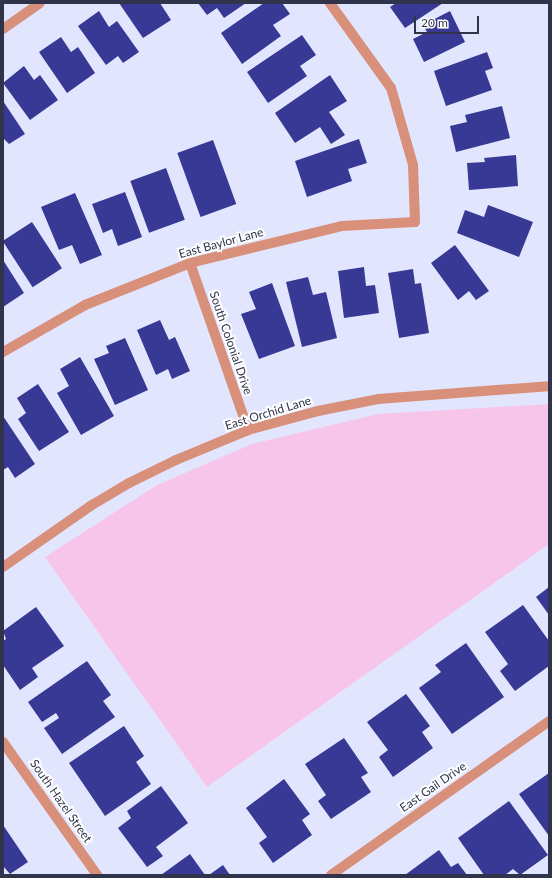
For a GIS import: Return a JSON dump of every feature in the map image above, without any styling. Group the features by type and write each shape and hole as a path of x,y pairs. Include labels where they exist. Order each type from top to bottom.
{"street":[{"path":"3,29 40,3"},
{"name":"East Baylor Lane","path":"3,352 85,306 190,264 342,226 416,222 413,165 391,88 330,3"},
{"name":"South Colonial Drive","path":"190,264 248,430"},
{"name":"East Orchid Lane","path":"3,567 92,505 129,483 248,430 318,411 378,399 549,386"},
{"name":"East Gail Drive","path":"331,875 549,721"},
{"name":"South Hazel Street","path":"3,742 97,875"}],"shaded area":[{"path":"549,404 549,544 207,787 45,557 157,485 252,444 378,414"}],"building":[{"path":"119,3 160,3 171,20 143,38"},
{"path":"198,3 246,3 224,18 217,8 207,15"},
{"path":"264,3 282,3 290,14 273,25 281,36 242,64 221,33"},
{"path":"396,3 443,3 405,28 390,7"},
{"path":"99,11 109,27 117,21 139,52 123,63 118,56 106,65 78,26"},
{"path":"450,11 465,42 424,62 413,39 427,32 423,25"},
{"path":"302,35 316,55 300,66 307,76 268,103 247,72"},
{"path":"61,37 71,52 78,47 95,73 67,93 39,52"},
{"path":"487,52 493,68 485,71 492,90 446,106 434,71"},
{"path":"24,66 34,80 40,75 58,100 30,120 3,83"},
{"path":"330,75 347,101 329,112 345,135 331,144 320,127 295,143 275,113"},
{"path":"3,101 25,134 9,144 3,138"},
{"path":"502,106 510,138 456,152 450,126 467,122 465,115"},
{"path":"359,139 367,163 348,169 352,181 307,197 295,161"},
{"path":"213,140 236,204 201,217 177,153"},
{"path":"516,155 518,186 469,190 467,163 485,162 484,158"},
{"path":"166,168 185,220 149,233 130,181"},
{"path":"125,192 142,237 118,246 112,229 103,233 92,204"},
{"path":"75,193 102,255 80,264 72,245 59,250 41,207"},
{"path":"488,205 533,222 519,257 457,233 465,210 484,217"},
{"path":"32,222 62,268 33,287 3,242"},
{"path":"455,245 489,291 476,300 469,291 458,300 431,263"},
{"path":"3,260 24,293 3,307"},
{"path":"364,267 366,286 375,285 379,313 344,318 338,271"},
{"path":"413,269 415,284 421,283 429,333 399,338 388,273"},
{"path":"308,277 313,295 326,292 337,338 302,347 286,282"},
{"path":"272,283 295,346 259,359 241,314 256,309 249,292"},
{"path":"160,320 169,340 175,337 190,371 172,379 168,369 156,375 137,330"},
{"path":"125,338 148,390 115,405 94,359 109,353 106,346"},
{"path":"80,357 114,416 81,435 57,393 69,386 60,369"},
{"path":"38,384 69,432 39,451 18,419 26,413 17,398"},
{"path":"3,416 35,464 15,478 8,467 3,470"},
{"path":"549,587 549,615 536,597"},
{"path":"523,605 549,641 549,666 515,691 500,671 508,664 485,632"},
{"path":"36,607 64,646 32,668 38,677 20,690 3,665 3,641 6,639 3,631"},
{"path":"466,643 504,697 452,734 419,688 441,672 435,665"},
{"path":"87,661 111,695 103,701 115,717 62,754 44,728 59,718 56,713 42,722 28,702"},
{"path":"406,694 430,726 422,732 433,748 393,777 379,757 388,750 367,722"},
{"path":"124,726 144,756 136,762 151,784 105,816 69,763"},
{"path":"344,738 368,773 361,777 371,792 331,819 318,801 326,795 305,764"},
{"path":"549,773 549,836 519,794"},
{"path":"284,779 310,814 302,820 312,835 273,863 259,843 267,837 246,808"},
{"path":"161,786 188,823 156,847 163,856 147,867 118,828 131,818 127,811"},
{"path":"509,801 548,855 520,875 513,869 505,875 484,875 458,838"},
{"path":"3,825 28,862 10,874 3,866"},
{"path":"439,850 451,867 458,863 467,875 405,875"},
{"path":"190,854 205,875 161,875"},
{"path":"223,865 230,875 209,875"}]}
